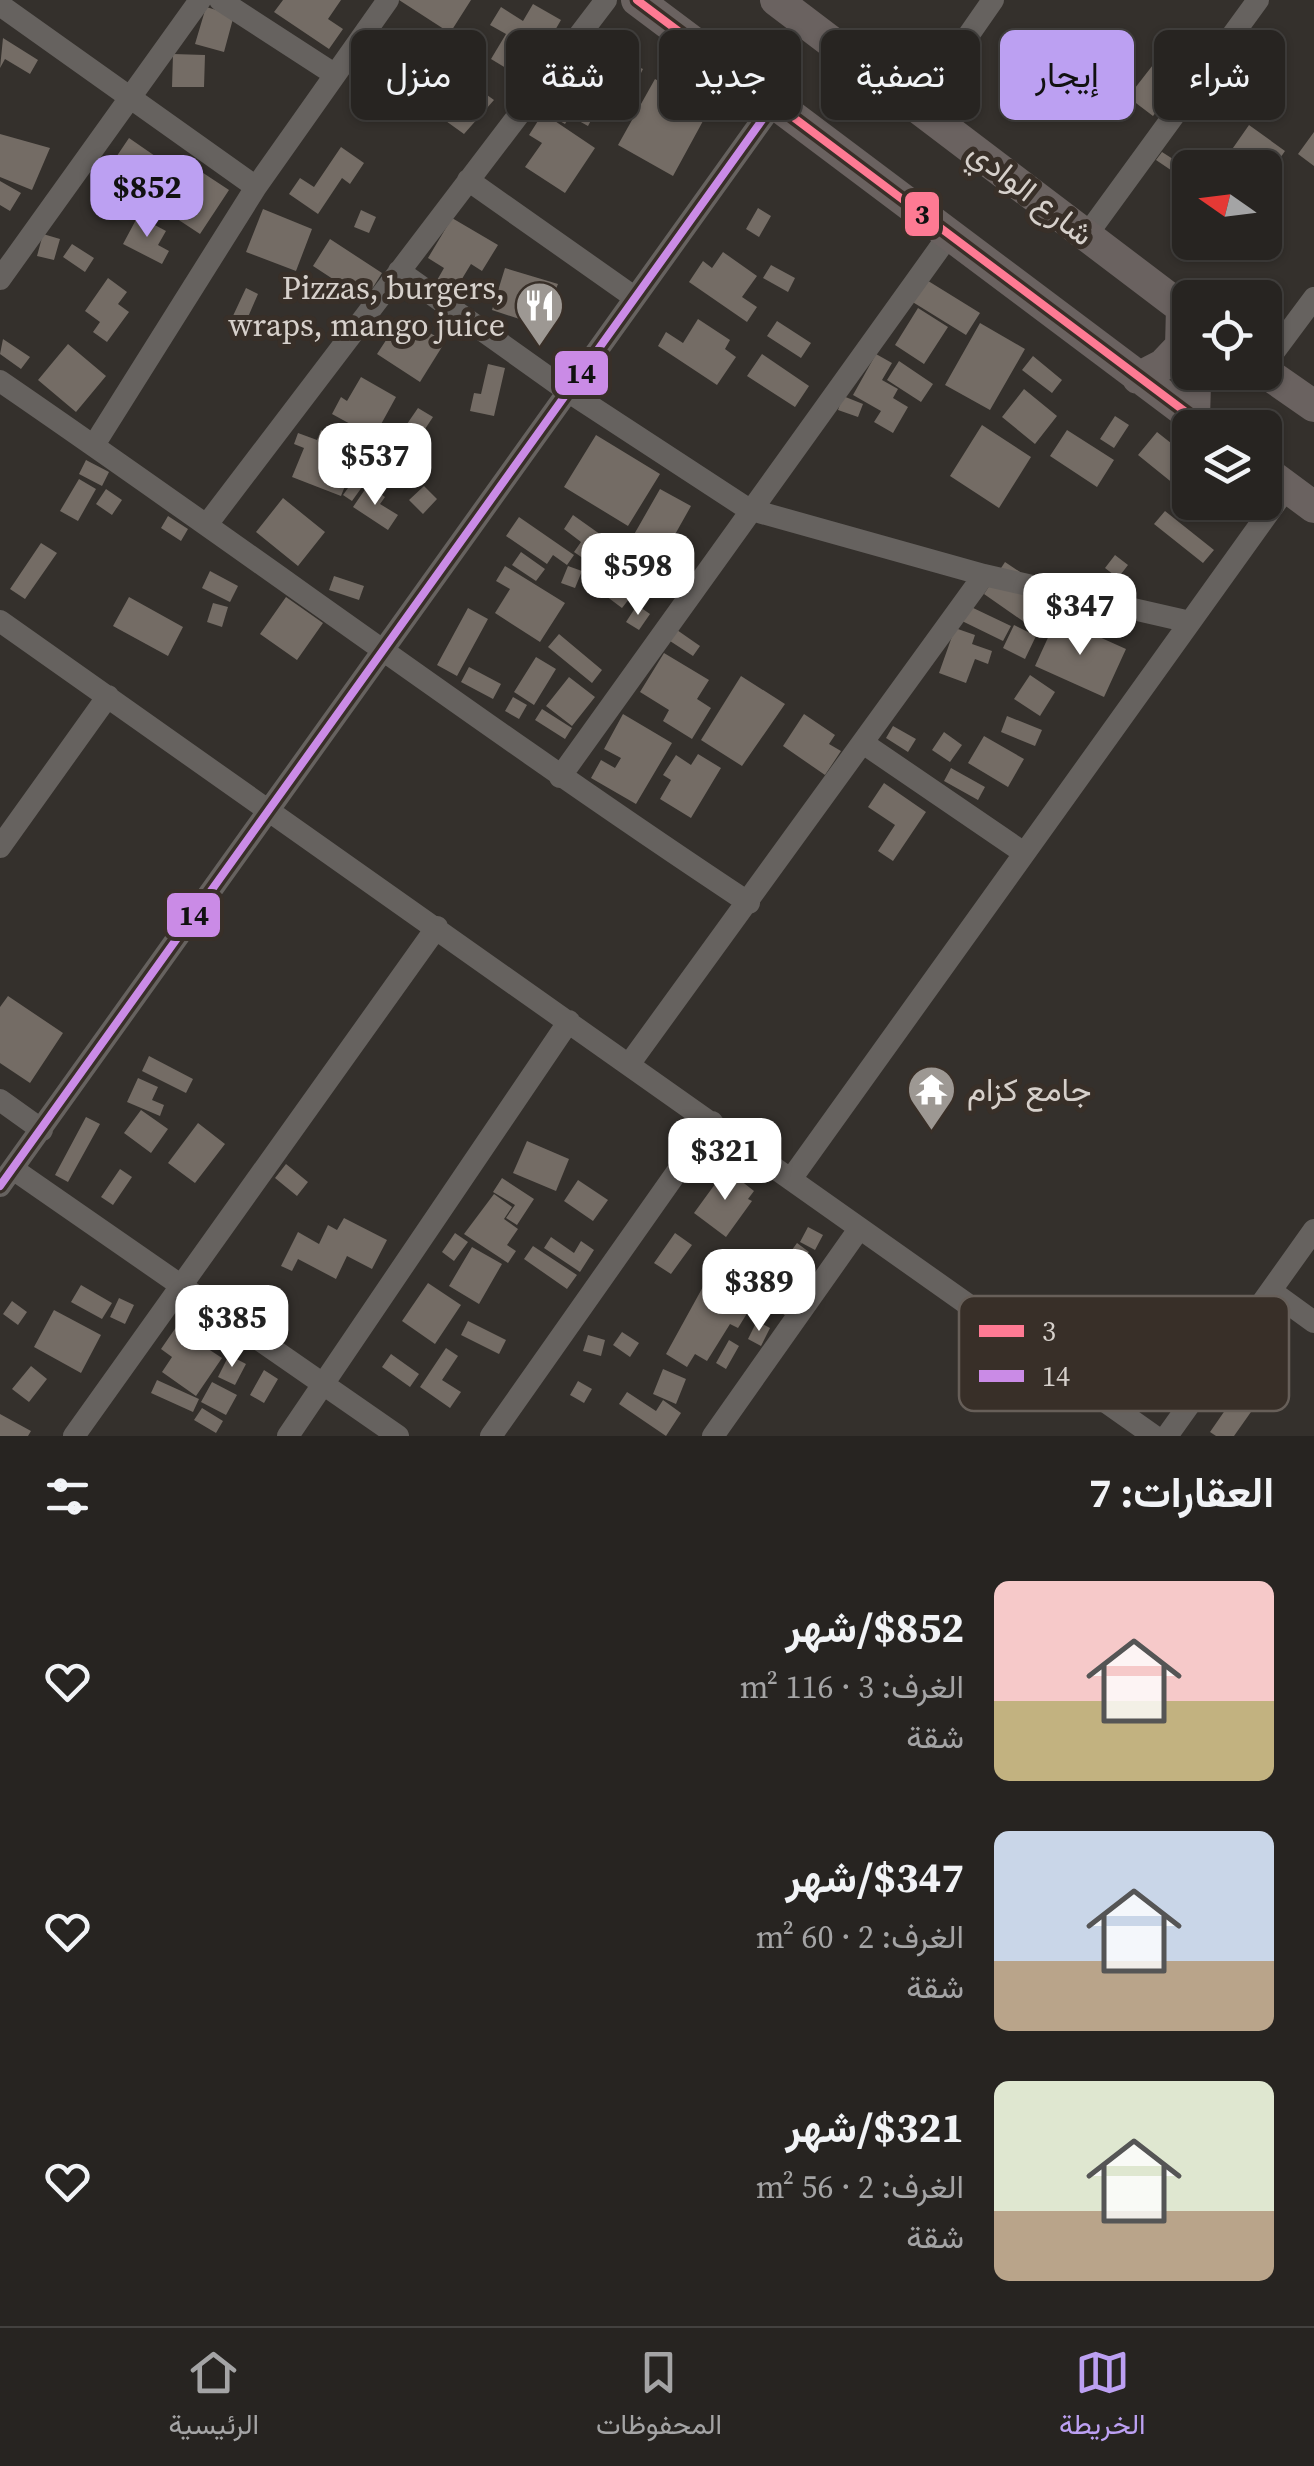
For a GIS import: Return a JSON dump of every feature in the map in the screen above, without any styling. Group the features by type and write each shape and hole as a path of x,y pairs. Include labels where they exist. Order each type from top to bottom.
{"main road":[{"path":"638,0 678,30"},
{"name":"شارع الوادي","path":"776,0 821,33"},
{"path":"799,120 1182,410"},
{"name":"شارع الوادي","path":"939,120 1172,300"},
{"path":"1138,378 1163,365 1172,355"},
{"path":"1282,381 1314,406"},
{"path":"1282,483 1314,506"}],"street":[{"path":"0,279 200,0"},
{"path":"220,0 334,74"},
{"path":"94,445 256,187 388,0"},
{"path":"208,523 606,0"},
{"path":"972,30 993,0"},
{"path":"1086,236 1258,0"},
{"path":"0,5 256,187"},
{"path":"398,1436 180,1286 6,1178 762,120"},
{"path":"468,180 634,297"},
{"path":"560,776 949,234"},
{"path":"399,271 566,390 748,509 984,576 1190,622"},
{"path":"1282,344 1314,298"},
{"path":"0,381 208,523 560,776 749,903"},
{"path":"791,1179 1190,622 1251,520"},
{"path":"630,1063 984,576"},
{"path":"0,621 438,927 959,1299"},
{"path":"0,846 108,696"},
{"path":"863,743 1024,853"},
{"path":"74,1436 438,927"},
{"path":"288,1436 569,1021"},
{"path":"0,1100 42,1130"},
{"path":"491,1436 712,1122"},
{"path":"712,1436 859,1229"},
{"path":"1267,1296 1314,1230"},
{"path":"1271,1291 1278,1296"},
{"path":"1289,1304 1314,1322"},
{"path":"1118,1411 1154,1436"},
{"path":"1167,1436 1185,1411"}],"building":[{"path":"283,0 341,0 328,19 343,29 329,49 274,12"},
{"path":"399,0 471,0 452,30 445,30"},
{"path":"533,4 561,20 555,30 506,30 506,34 490,25 501,7 523,21"},
{"path":"206,7 234,15 224,52 195,44"},
{"path":"506,34 506,68 491,59"},
{"path":"3,38 38,60 30,74 5,59 0,68"},
{"path":"173,54 205,55 204,87 172,87"},
{"path":"1154,64 1153,116 1134,102 1134,89"},
{"path":"655,79 659,81 659,120 703,121 673,176 618,145 632,120 639,120 639,108"},
{"path":"444,120 476,120 464,134"},
{"path":"539,120 553,120 595,148 565,193 525,167 542,143 529,135"},
{"path":"1249,125 1285,151 1282,155 1282,150 1232,150"},
{"path":"1314,132 1314,166 1298,154"},
{"path":"0,134 50,148 32,190 0,177"},
{"path":"129,138 168,165 143,201 104,175"},
{"path":"341,147 364,163 350,184 342,178 318,214 289,194 300,178 314,187"},
{"path":"1162,152 1172,158 1172,171 1156,160"},
{"path":"185,161 229,190 200,234 156,205"},
{"path":"0,181 21,193 10,211 0,205"},
{"path":"758,208 771,216 759,237 746,229"},
{"path":"263,209 312,229 296,271 246,252"},
{"path":"361,210 376,217 369,233 354,227"},
{"path":"138,216 166,231 158,245 169,251 162,264 123,244"},
{"path":"452,218 498,245 482,271 471,264 454,292 436,282 444,268 428,258"},
{"path":"43,234 60,239 54,260 37,256"},
{"path":"330,239 382,273 365,300 313,266"},
{"path":"72,244 94,258 85,272 63,257"},
{"path":"723,252 757,276 742,297 757,307 747,322 689,282 703,261 712,268"},
{"path":"771,265 795,278 788,292 763,278"},
{"path":"505,268 558,284 541,326 492,310"},
{"path":"108,278 127,292 118,304 129,312 107,342 93,332 100,322 85,311"},
{"path":"925,279 980,313 966,335 911,301"},
{"path":"246,288 258,294 245,324 232,318"},
{"path":"918,308 948,327 924,364 895,345"},
{"path":"698,319 730,340 725,349 736,357 717,385 658,346 666,332 683,343"},
{"path":"777,321 811,343 801,358 767,336"},
{"path":"412,322 445,342 420,382 377,354 394,328 404,335"},
{"path":"980,323 1025,349 990,410 945,385"},
{"path":"3,339 30,357 21,369 0,354"},
{"path":"68,344 106,376 76,412 38,380"},
{"path":"762,354 809,386 795,407 747,376"},
{"path":"876,354 892,363 882,380 898,389 893,398 908,407 893,433 874,422 881,411 853,395"},
{"path":"1033,356 1062,380 1052,393 1022,370"},
{"path":"899,361 933,384 921,402 887,380"},
{"path":"488,364 505,368 494,416 470,411 474,393 481,394"},
{"path":"361,377 396,397 374,437 332,414 341,397 347,401"},
{"path":"1024,389 1057,416 1035,444 1002,417"},
{"path":"843,396 863,404 858,417 838,410"},
{"path":"418,408 433,417 413,447 398,437"},
{"path":"1115,416 1129,425 1114,448 1100,439"},
{"path":"982,425 1031,457 999,508 950,476"},
{"path":"321,430 361,446 341,496 292,477 304,448 294,444 298,433 317,440"},
{"path":"1067,430 1114,460 1097,487 1050,456"},
{"path":"1157,432 1172,444 1172,482 1138,455"},
{"path":"596,435 660,474 628,526 564,487"},
{"path":"371,456 380,462 352,501 343,495"},
{"path":"86,460 109,472 102,486 79,474"},
{"path":"79,479 96,489 78,521 60,511"},
{"path":"368,485 385,497 380,504 398,515 388,530 353,507"},
{"path":"424,486 437,499 423,514 409,500"},
{"path":"106,489 122,500 112,515 96,504"},
{"path":"660,489 691,506 673,538 685,545 674,563 632,538"},
{"path":"283,498 325,532 298,566 256,532"},
{"path":"1165,511 1214,550 1203,563 1154,524"},
{"path":"573,515 604,537 587,561 574,552 581,542 564,529"},
{"path":"168,516 188,529 181,541 161,528"},
{"path":"519,517 574,555 567,565 553,555 547,564 506,536"},
{"path":"41,543 57,553 25,599 10,589"},
{"path":"521,552 545,569 536,581 512,565"},
{"path":"1115,555 1128,565 1118,578 1105,568"},
{"path":"1005,562 1065,602 1043,635 984,594"},
{"path":"505,566 565,603 540,642 495,613 510,589 496,581"},
{"path":"568,566 582,571 575,588 561,583"},
{"path":"667,569 684,578 677,592 660,583"},
{"path":"210,571 238,586 230,602 202,588"},
{"path":"609,575 633,594 622,608 598,590"},
{"path":"334,576 364,586 359,600 329,590"},
{"path":"129,597 183,627 168,656 113,626"},
{"path":"286,597 323,623 297,660 260,634"},
{"path":"213,603 228,607 222,627 207,622"},
{"path":"637,605 650,614 639,630 626,622"},
{"path":"969,606 1011,626 1003,641 962,621"},
{"path":"468,608 488,619 457,676 437,665"},
{"path":"1057,618 1126,649 1104,697 1035,666"},
{"path":"1014,625 1036,636 1025,659 1003,648"},
{"path":"955,628 975,635 972,644 992,651 988,664 975,659 966,683 939,673"},
{"path":"677,630 700,646 693,656 670,641"},
{"path":"559,634 602,670 592,683 548,647"},
{"path":"664,653 709,680 697,699 711,708 692,739 663,721 669,710 640,692"},
{"path":"536,657 556,669 534,705 514,692"},
{"path":"469,667 501,684 493,699 461,682"},
{"path":"1030,675 1055,692 1040,716 1014,699"},
{"path":"741,676 785,704 742,766 701,740"},
{"path":"569,677 595,697 572,726 546,706"},
{"path":"513,697 527,705 519,719 505,711"},
{"path":"542,709 572,728 565,739 535,720"},
{"path":"623,714 672,743 636,804 591,778 601,760 615,768 621,758 604,749"},
{"path":"804,714 835,735 829,744 841,751 825,775 783,746"},
{"path":"1007,716 1042,730 1035,746 1001,732"},
{"path":"893,726 916,739 908,752 886,738"},
{"path":"944,732 962,745 950,762 932,750"},
{"path":"984,736 1024,759 1008,787 968,763"},
{"path":"698,754 721,768 691,818 660,799 671,780 663,775 676,755 691,765"},
{"path":"951,768 985,787 978,800 944,781"},
{"path":"884,783 926,812 893,861 878,851 895,825 868,807"},
{"path":"8,996 63,1033 30,1083 0,1063 0,1007"},
{"path":"149,1056 193,1079 186,1093 142,1071"},
{"path":"138,1078 158,1087 152,1100 164,1105 160,1116 127,1102"},
{"path":"141,1110 168,1129 151,1153 124,1133"},
{"path":"86,1117 100,1124 68,1182 55,1175"},
{"path":"198,1123 225,1144 195,1183 168,1163"},
{"path":"527,1141 569,1159 556,1191 513,1173"},
{"path":"286,1164 308,1182 297,1196 275,1178"},
{"path":"120,1169 132,1177 113,1205 101,1197"},
{"path":"726,1169 754,1191 748,1199 752,1201 726,1237 694,1213"},
{"path":"502,1178 534,1199 517,1225 506,1218 515,1205 493,1192"},
{"path":"578,1180 608,1200 593,1221 564,1201"},
{"path":"494,1194 512,1207 504,1219 518,1229 507,1245 516,1251 508,1263 464,1234"},
{"path":"344,1218 387,1240 372,1269 347,1256 336,1279 298,1259 292,1271 281,1266 298,1232 319,1244 328,1225 337,1230"},
{"path":"808,1227 823,1235 815,1250 800,1242"},
{"path":"455,1233 468,1242 454,1261 442,1252"},
{"path":"675,1233 692,1245 671,1274 654,1263"},
{"path":"551,1237 574,1253 581,1241 594,1250 580,1272 544,1248"},
{"path":"797,1243 809,1252 797,1267 786,1258"},
{"path":"533,1246 577,1275 567,1289 524,1259"},
{"path":"472,1247 502,1264 479,1304 449,1286"},
{"path":"731,1269 749,1280 755,1271 784,1288 794,1269 807,1276 797,1295 808,1302 797,1322 724,1280"},
{"path":"710,1274 754,1302 738,1328 730,1324 707,1361 695,1354 687,1367 666,1354"},
{"path":"428,1283 461,1305 435,1344 402,1321"},
{"path":"81,1285 112,1303 102,1319 71,1302"},
{"path":"119,1298 134,1305 125,1324 110,1317"},
{"path":"12,1301 27,1312 18,1325 3,1314"},
{"path":"54,1310 101,1335 81,1373 34,1347"},
{"path":"181,1320 195,1329 190,1337 222,1358 196,1396 162,1372 172,1357 161,1349"},
{"path":"468,1321 506,1340 499,1354 461,1335"},
{"path":"757,1321 770,1328 761,1346 748,1339"},
{"path":"622,1332 639,1343 630,1357 613,1345"},
{"path":"588,1335 605,1340 601,1356 583,1351"},
{"path":"729,1340 739,1346 726,1369 716,1363"},
{"path":"446,1348 458,1356 442,1380 461,1392 450,1408 420,1387"},
{"path":"391,1354 419,1374 410,1387 382,1367"},
{"path":"229,1355 246,1364 235,1385 218,1377"},
{"path":"31,1366 47,1379 29,1402 12,1389"},
{"path":"663,1369 686,1379 676,1404 653,1394"},
{"path":"264,1370 278,1379 264,1403 250,1395"},
{"path":"157,1380 199,1399 193,1412 151,1393"},
{"path":"578,1381 592,1389 584,1403 570,1395"},
{"path":"212,1382 237,1395 226,1415 201,1402"},
{"path":"627,1392 656,1411 663,1400 681,1413 666,1436 619,1404"},
{"path":"202,1408 223,1421 216,1433 194,1420"},
{"path":"1225,1411 1252,1411 1234,1436 1210,1432"},
{"path":"0,1414 31,1431 28,1436 0,1436"}],"transit line":[{"name":"3","path":"637,0 1183,410"},
{"name":"14","path":"0,1186 762,120"}],"place":[{"name":"Pizzas, burgers, wraps, mango juice","path":"540,348"},
{"name":"جامع كزام","path":"932,1132"}]}
